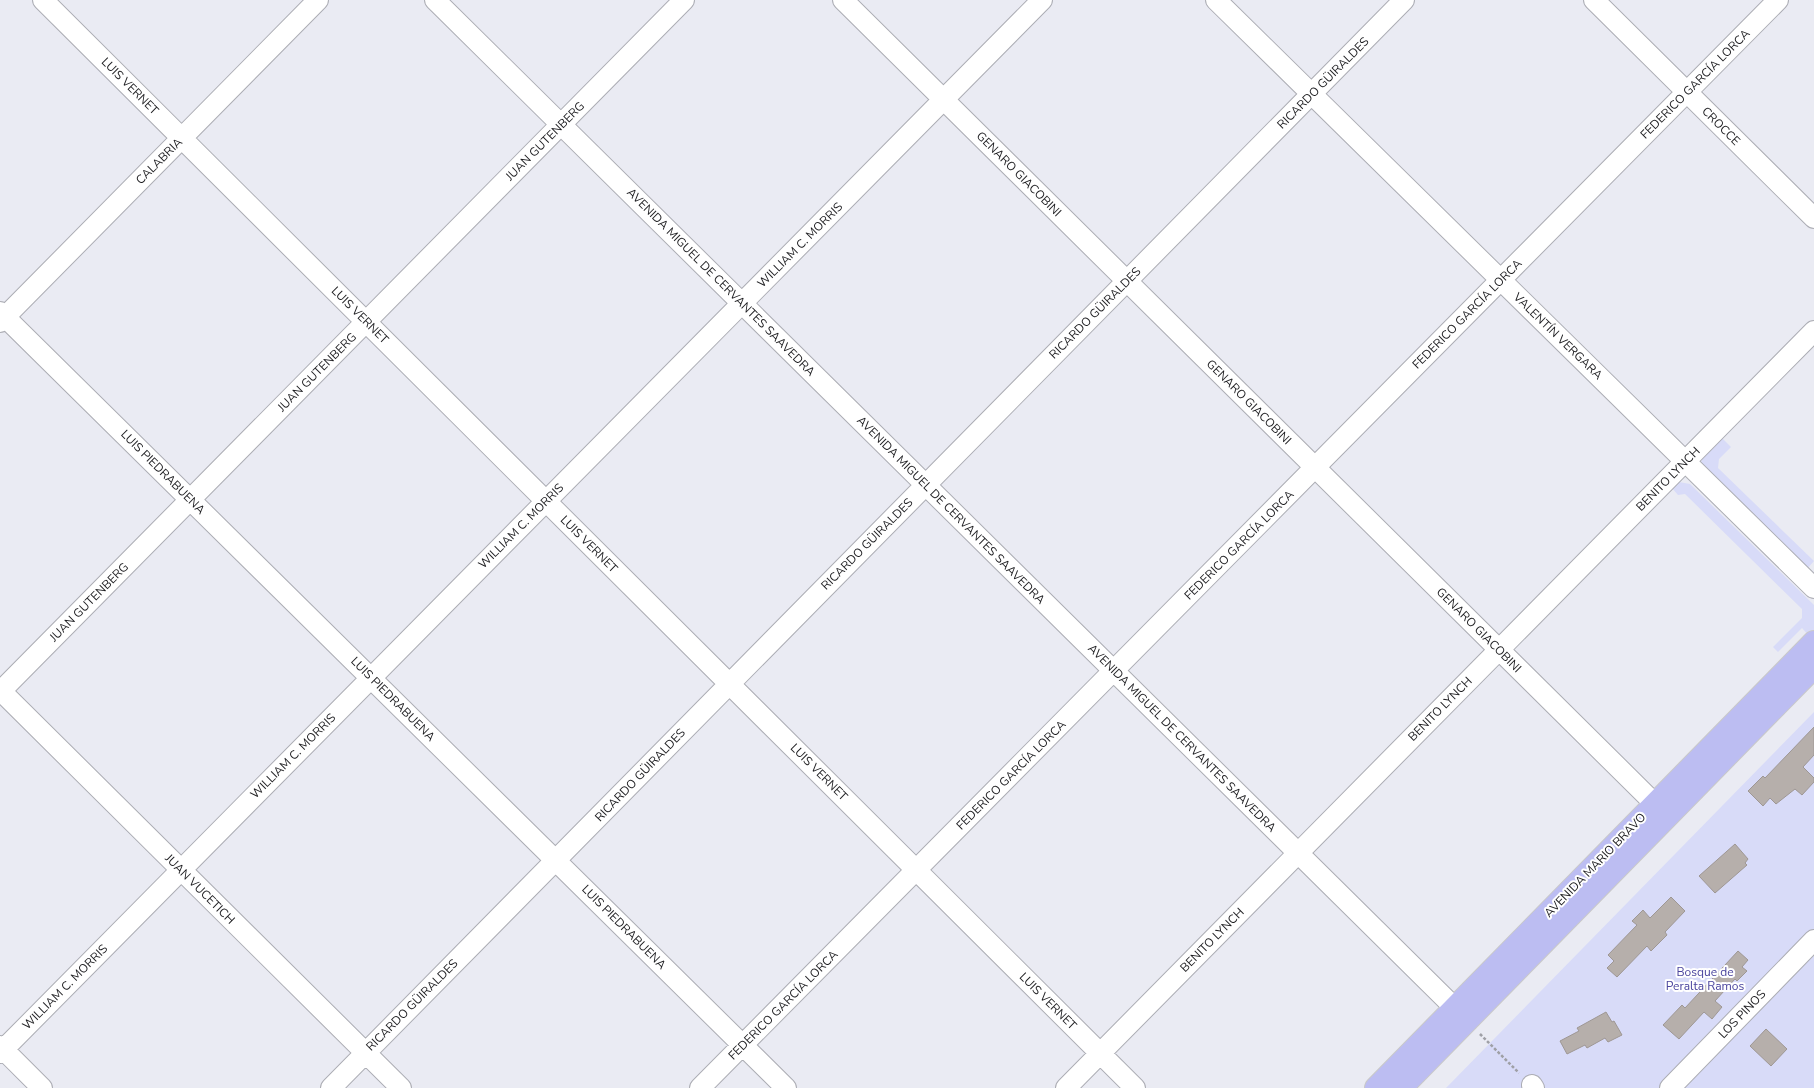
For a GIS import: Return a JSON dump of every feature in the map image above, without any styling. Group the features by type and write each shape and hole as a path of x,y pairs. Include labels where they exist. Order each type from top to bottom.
{"main road":[{"name":"AVENIDA MARIO BRAVO","path":"1401,1088 1461,1014 1655,804 1814,642"},
{"name":"AVENIDA MARIO BRAVO","path":"1376,1088 1461,1014 1814,667"}],"street":[{"name":"LUIS VERNET","path":"43,0 1135,1088"},
{"name":"CALABRIA","path":"2,317 318,0"},
{"name":"AVENIDA MIGUEL DE CERVANTES SAAVEDRA","path":"435,0 1461,1014"},
{"name":"JUAN GUTENBERG","path":"0,691 191,500 684,0"},
{"name":"GENARO GIACOBINI","path":"843,0 1655,804"},
{"name":"WILLIAM C. MORRIS","path":"1,1050 1042,0"},
{"name":"VALENTÍN VERGARA","path":"1216,0 1814,588"},
{"name":"RICARDO GÜIRALDES","path":"331,1088 1404,0"},
{"name":"CROCCE","path":"1594,0 1814,218"},
{"name":"FEDERICO GARCÍA LORCA","path":"700,1088 1316,468 1778,0"},
{"name":"LUIS PIEDRABUENA","path":"2,317 191,500 786,1088"},
{"name":"BENITO LYNCH","path":"1066,1088 1814,331"},
{"name":"JUAN VUCETICH","path":"0,691 401,1088"},
{"name":"LOS PINOS","path":"1670,1088 1814,940"},
{"path":"1,1050 42,1088"}],"path":[{"path":"1461,1014 1533,1087"}],"green space":[{"path":"1721,437 1731,447 1719,459 1718,468 1814,561 1806,570 1701,463 1703,456"},
{"path":"1679,482 1690,484 1814,605 1814,631 1809,636 1802,628 1778,652 1773,647 1802,618 1802,609 1685,494 1678,495 1672,488"},
{"name":"Bosque de Peralta Ramos","path":"1814,712 1814,1088 1446,1088"}],"building":[{"path":"1814,727 1814,755 1803,767 1814,778 1814,782 1802,795 1795,789 1776,804 1770,798 1763,806 1748,791 1763,776 1765,778"},
{"path":"1735,844 1748,859 1745,863 1747,865 1715,893 1699,876"},
{"path":"1671,897 1685,911 1665,932 1667,935 1651,951 1647,946 1617,977 1607,968 1614,961 1608,955 1637,925 1632,921 1643,910 1650,918"},
{"path":"1738,951 1748,960 1742,967 1747,971 1737,981 1735,979 1715,1001 1722,1007 1712,1019 1704,1012 1679,1039 1663,1025 1682,1005 1685,1008"},
{"path":"1606,1012 1612,1022 1614,1021 1622,1035 1608,1042 1605,1038 1587,1048 1585,1045 1567,1054 1560,1041 1579,1031 1577,1028"},
{"path":"1766,1029 1787,1049 1771,1066 1750,1046"}]}
